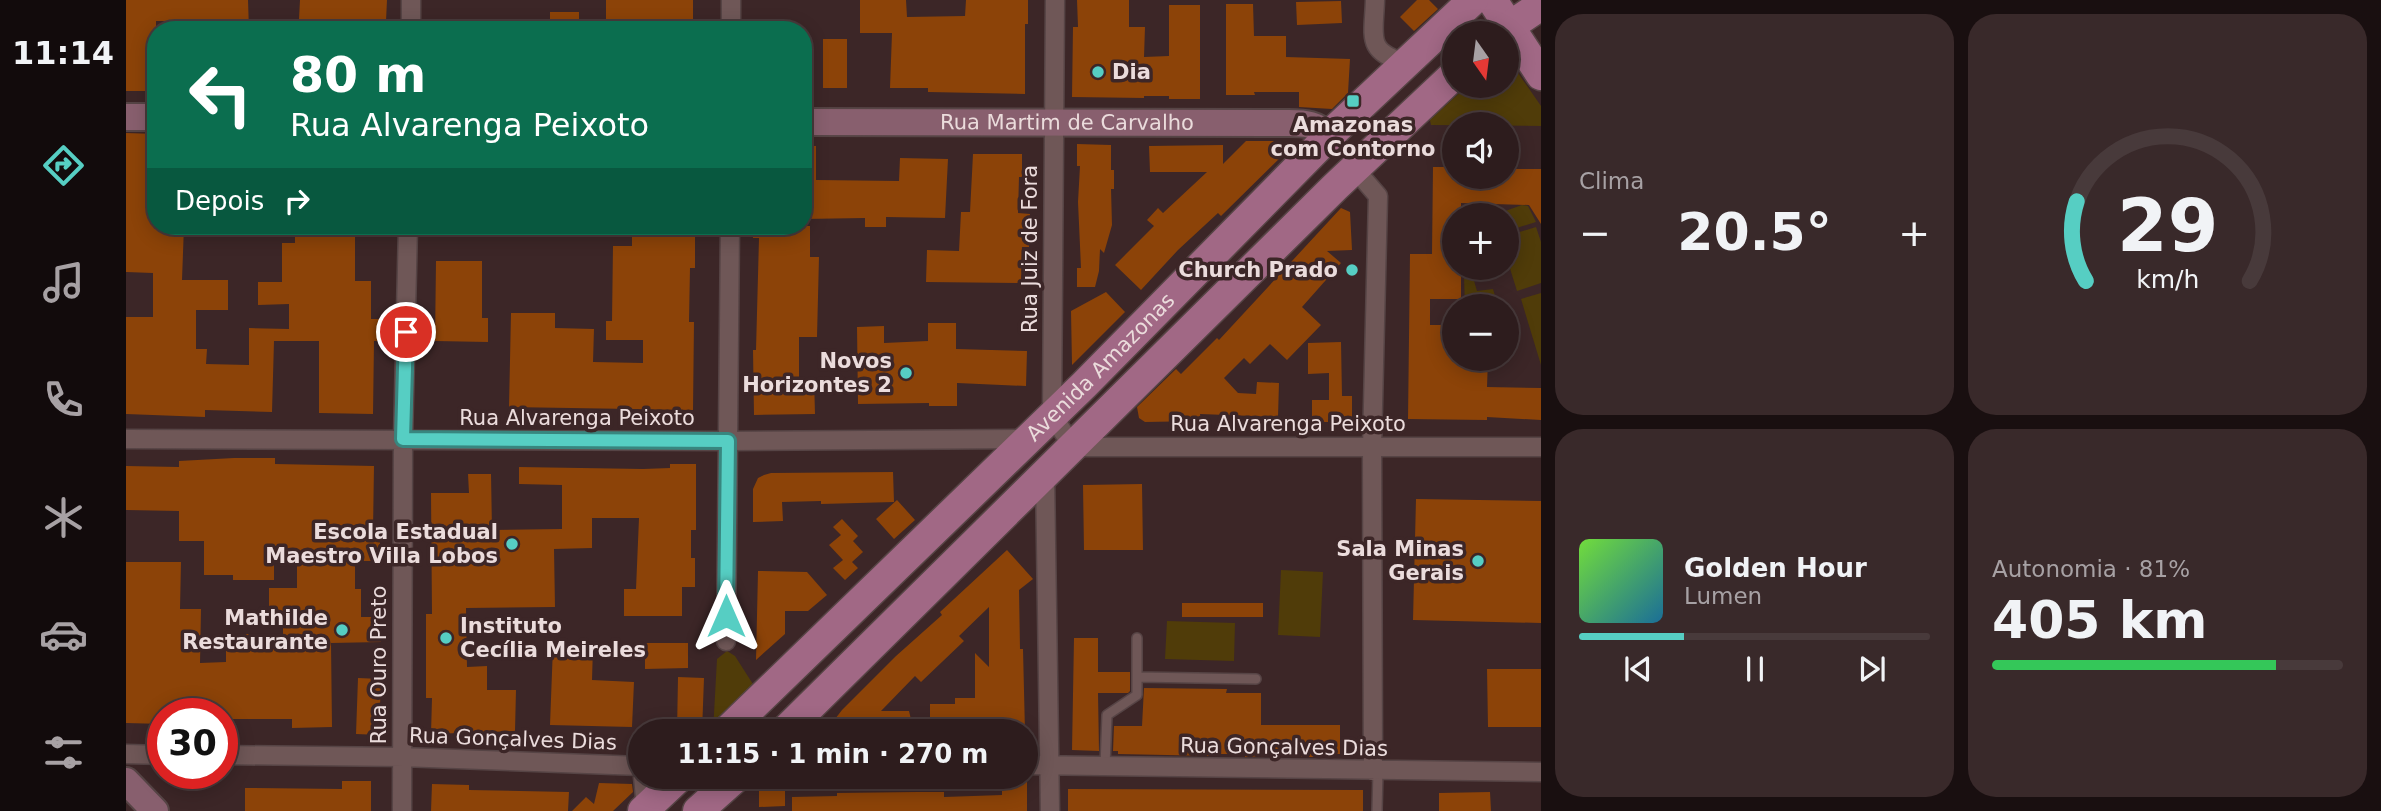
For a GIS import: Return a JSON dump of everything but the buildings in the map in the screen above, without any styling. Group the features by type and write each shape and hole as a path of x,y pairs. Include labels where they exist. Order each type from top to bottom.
{"main road":[{"name":"Avenida Amazonas","path":"739,719 1052,415 1329,136 1473,0"},
{"path":"1492,0 1500,21"},
{"path":"1518,21 1537,8"},
{"path":"1519,48 1541,75"},
{"name":"Avenida Amazonas","path":"798,719 1046,488 1073,447 1344,179 1442,86"},
{"path":"644,809 666,789"},
{"path":"698,811 723,789"}],"street":[{"path":"411,0 411,21"},
{"path":"731,0 731,21"},
{"name":"Rua Juiz de Fora","path":"1052,415 1055,0"},
{"path":"1375,0 1373,40 1379,51 1405,63"},
{"path":"126,117 147,117"},
{"name":"Rua Martim de Carvalho","path":"812,122 1308,123 1319,127 1329,136"},
{"path":"1344,179 1360,175 1378,196 1372,447 1375,771"},
{"name":"Rua Ouro Preto","path":"402,811 403,439 408,235"},
{"path":"726,641 730,235"},
{"path":"1052,415 1073,447"},
{"name":"Rua Alvarenga Peixoto","path":"126,439 1027,439"},
{"name":"Rua Alvarenga Peixoto","path":"1073,447 1541,447"},
{"path":"1046,488 1050,811"},
{"path":"126,754 147,755"},
{"name":"Rua Gonçalves Dias","path":"238,755 402,757 628,769"},
{"name":"Rua Gonçalves Dias","path":"1038,766 1541,772"},
{"path":"126,781 155,811"},
{"name":"Rua Gonçalves Dias","path":"641,789 644,809"}],"lane":[{"path":"1105,766 1107,715 1137,695 1137,638"},
{"path":"1137,677 1256,680"},
{"path":"1375,771 1377,811"}],"shaded area":[{"path":"1519,74 1541,106 1541,126 1519,126 1519,112 1442,112 1442,125 1431,125 1430,120 1454,98 1519,98"},
{"path":"1519,206 1528,206 1536,222 1519,227"},
{"path":"1536,227 1541,242 1541,283 1517,291 1514,280 1519,280 1519,232"},
{"path":"1464,280 1474,280 1477,291 1493,289 1494,294 1465,294"},
{"path":"1541,293 1541,365 1521,299"},
{"path":"1281,570 1323,572 1320,637 1278,635"},
{"path":"1167,621 1235,623 1234,661 1165,659"},
{"path":"727,651 735,656 758,692 728,719 714,719 717,659"}],"place":[{"name":"Dia","path":"1098,72"},
{"name":"Amazonas com Contorno","path":"1353,101"},
{"name":"Church Prado","path":"1352,270"},
{"name":"Novos Horizontes 2","path":"906,373"},
{"name":"Escola Estadual Maestro Villa Lobos","path":"512,544"},
{"name":"Sala Minas Gerais","path":"1478,561"},
{"name":"Mathilde Restaurante","path":"342,630"},
{"name":"Instituto Cecília Meireles","path":"446,638"}],"route":[{"path":"406,332 403,439 728,441 726,616"}]}
